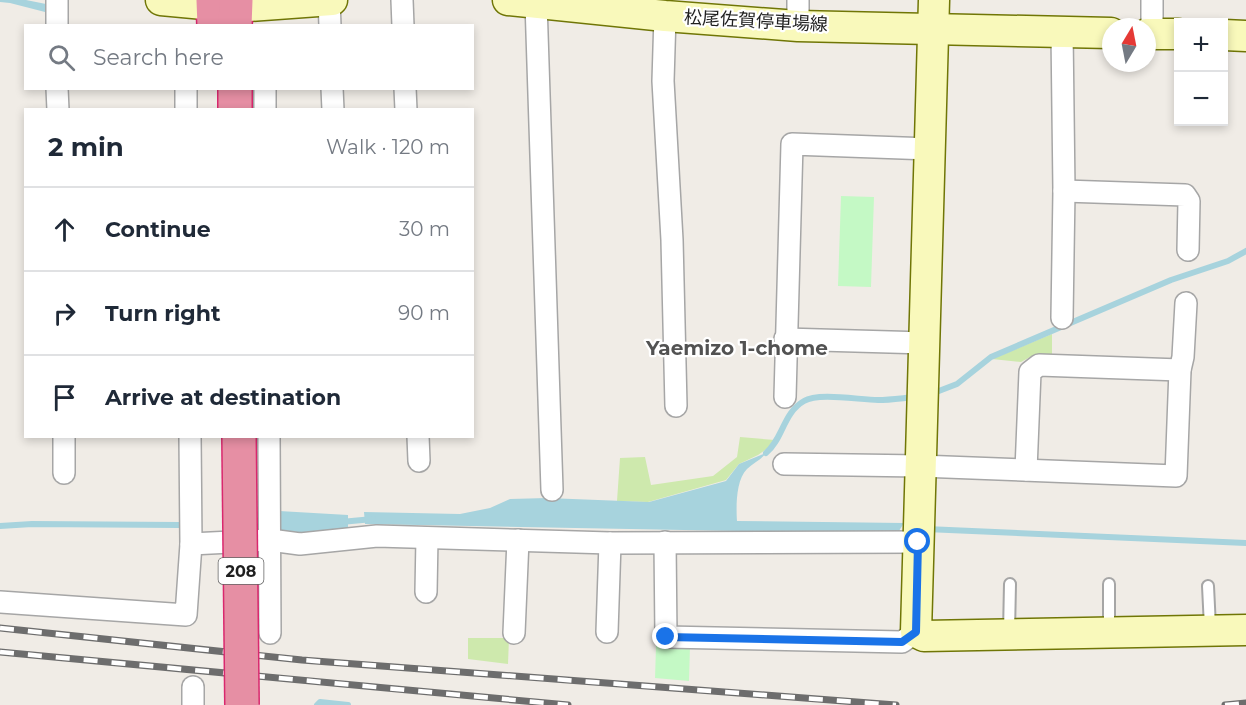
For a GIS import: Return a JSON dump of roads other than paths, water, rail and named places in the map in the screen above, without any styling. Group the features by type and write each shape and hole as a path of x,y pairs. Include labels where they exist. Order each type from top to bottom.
{"highway":[{"path":"216,90 216,108"},
{"path":"235,90 235,108"},
{"name":"208","path":"219,438 221,705"},
{"name":"208","path":"239,438 242,705"}],"street":[{"path":"57,0 57,24"},
{"path":"161,0 225,14 331,0 330,24"},
{"path":"402,0 403,24"},
{"path":"1138,0 1147,18"},
{"path":"1152,0 1153,18"},
{"path":"541,2 552,490"},
{"name":"松尾佐賀停車場線","path":"541,2 678,11 934,14 1062,32 1102,33"},
{"path":"676,406 672,240 663,81 678,11"},
{"path":"916,632 934,14"},
{"path":"1062,32 1064,191 1062,318"},
{"path":"1228,35 1246,36"},
{"path":"57,90 58,108"},
{"path":"186,90 186,108"},
{"path":"265,90 265,108"},
{"path":"332,90 333,108"},
{"path":"405,90 406,108"},
{"path":"785,397 792,144 930,149"},
{"path":"1064,191 1185,195 1189,201 1188,250"},
{"path":"784,464 920,466 1176,476 1180,370 1183,357 1186,303"},
{"path":"786,339 925,343"},
{"path":"1026,470 1030,372 1039,364 1180,370"},
{"path":"64,438 64,473"},
{"path":"0,602 186,615 191,544 190,438"},
{"path":"269,438 270,633"},
{"path":"418,438 419,461"},
{"path":"191,544 270,540 300,544 377,536 610,543 919,531"},
{"path":"426,592 427,538"},
{"path":"514,633 518,540"},
{"path":"665,542 666,637 902,642 916,632"},
{"path":"607,632 610,543"},
{"path":"916,632 924,636 1246,630"}],"lane":[{"path":"1009,634 1010,584"},
{"path":"1109,584 1109,633"},
{"path":"1208,586 1210,631"}],"water":[{"path":"0,0 26,0 46,4 45,12 0,2"},
{"path":"766,453 743,474 737,501 737,521 904,523 897,534 365,524 364,512 460,514 490,508 510,499 649,502 726,481 739,464"},
{"path":"279,511 348,515 348,528 294,534 279,531"}],"waterway":[{"path":"931,394 957,384 991,357 1171,280 1228,261 1246,251"},
{"path":"766,453 776,441 792,412 810,398 878,400 915,397"},
{"path":"341,522 373,519"},
{"path":"0,526 32,524 179,525"},
{"path":"926,529 1246,543"},
{"path":"317,705 320,702 348,705"}],"railway":[{"path":"0,628 302,660 896,705"},
{"path":"0,652 568,705"},
{"path":"1225,705 1246,703"}],"district":[{"name":"Yaemizo 1-chome","path":"737,348"}]}
